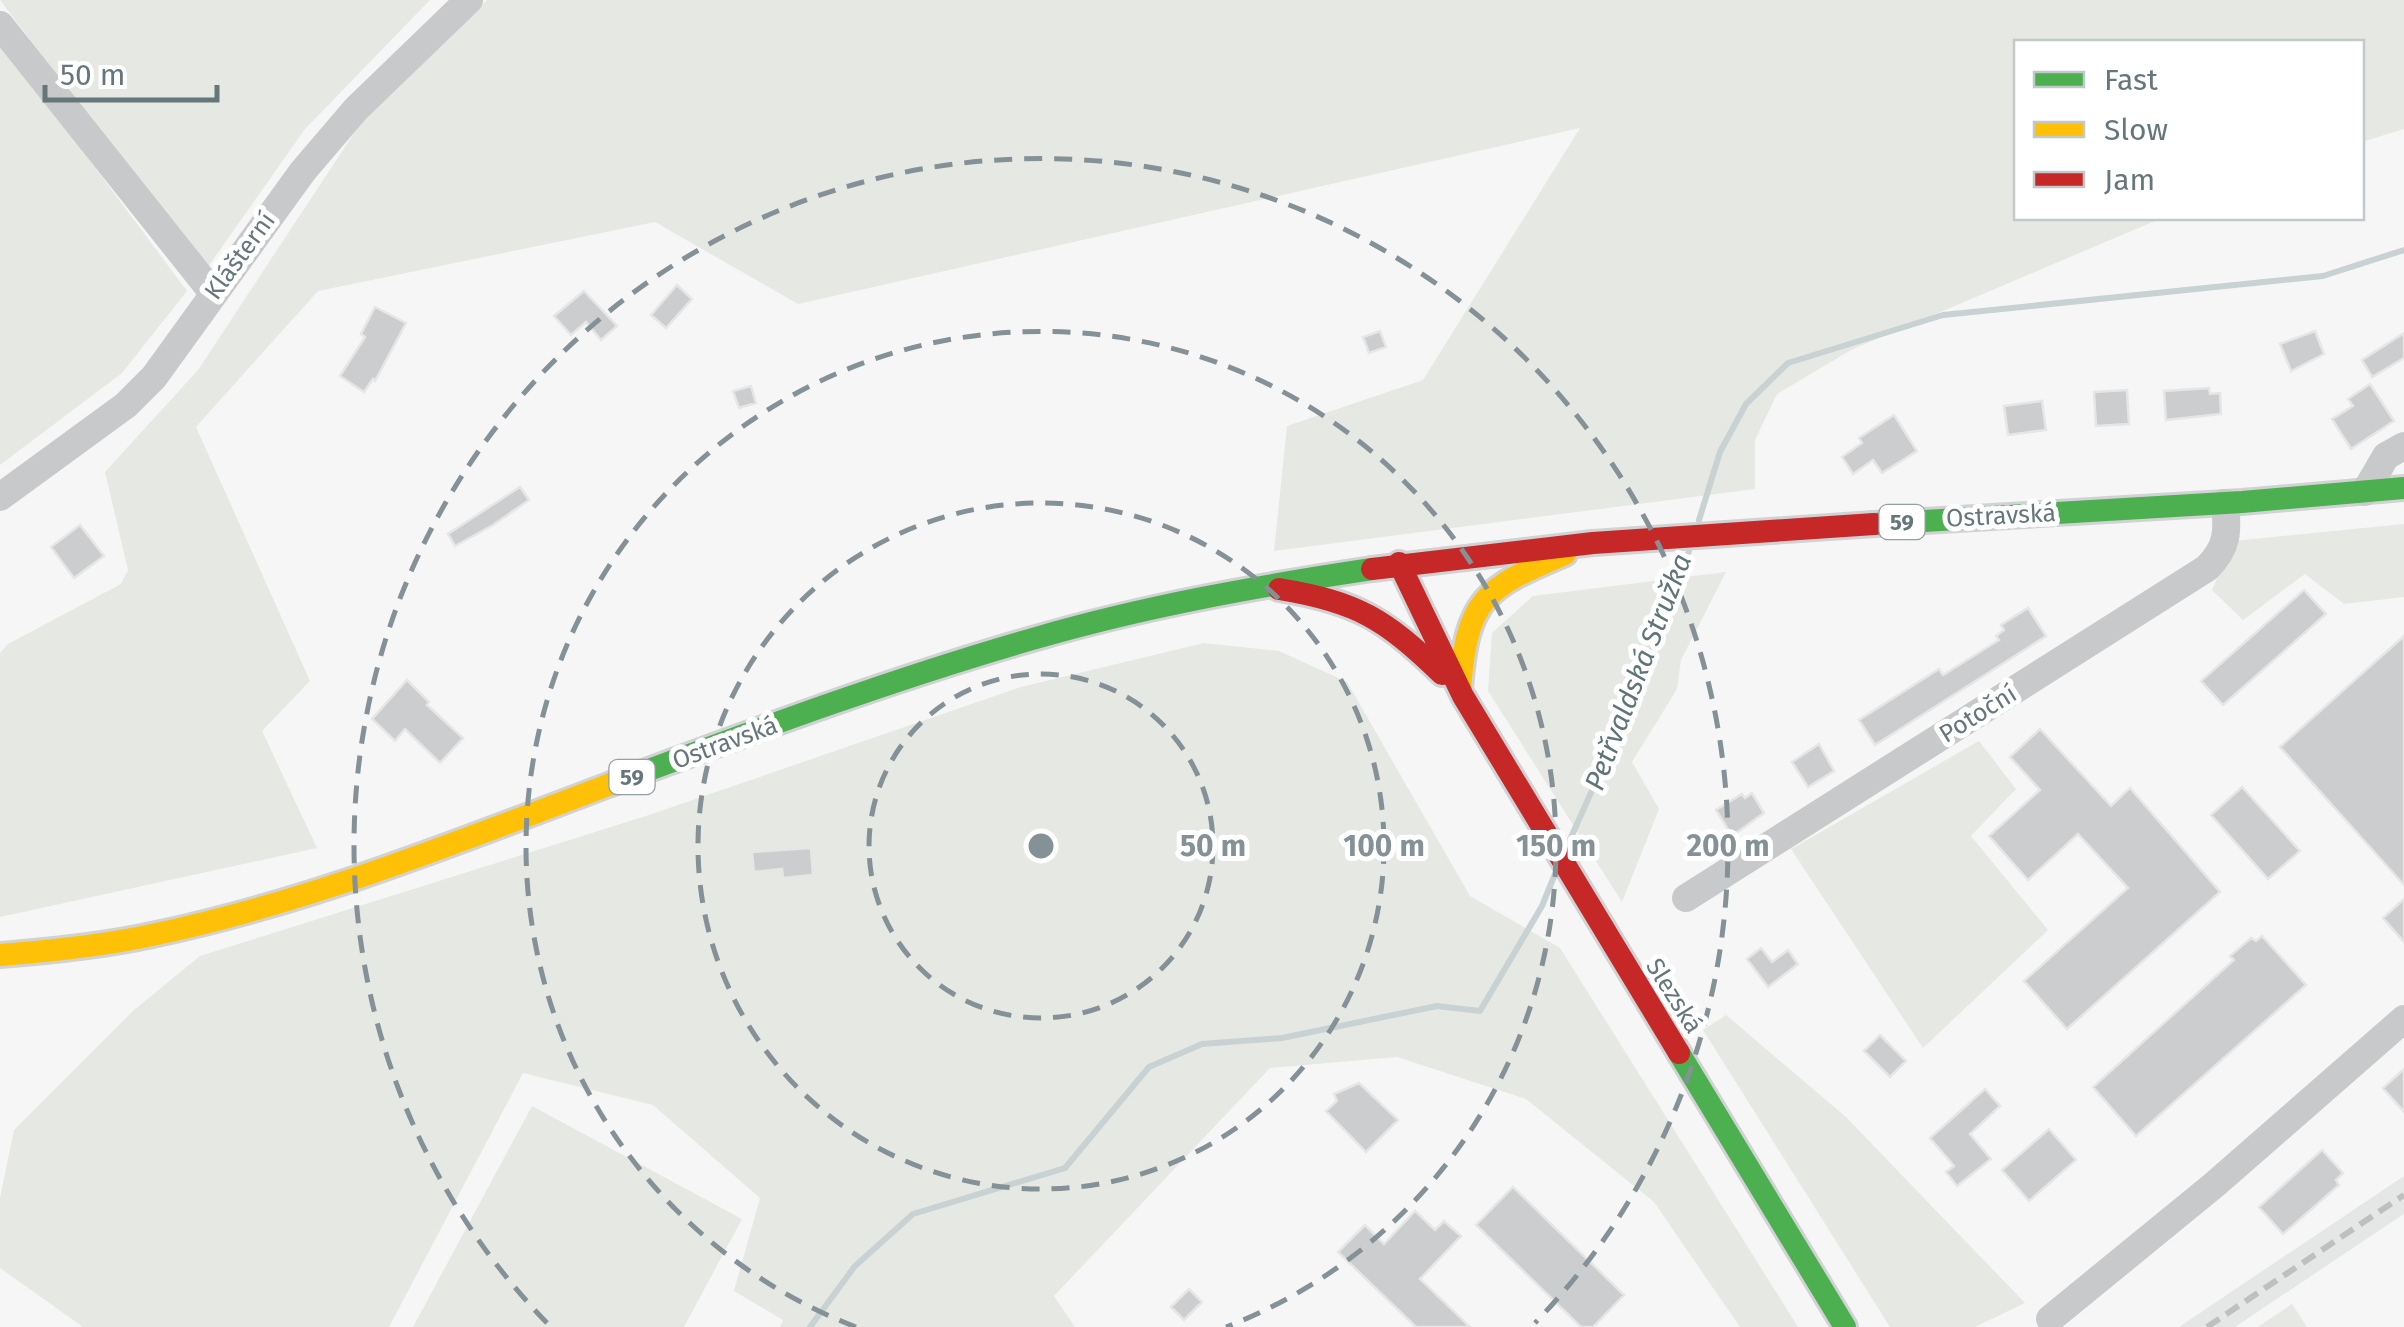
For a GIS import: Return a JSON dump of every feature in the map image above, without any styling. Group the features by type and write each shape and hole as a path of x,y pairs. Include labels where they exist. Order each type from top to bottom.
{"main road":[{"name":"Ostravská","path":"1598,540 2225,503 2404,488"},
{"name":"59","path":"1399,563 1598,540"},
{"path":"1460,691 1464,632 1472,613 1490,590 1511,576 1598,540"},
{"name":"Ostravská","path":"0,955 131,940 348,883 911,677 1110,618 1262,586 1399,563"},
{"name":"Slezská","path":"1399,563 1460,691 1561,864 1845,1327"},
{"path":"1262,586 1336,598 1368,610 1398,631 1460,691"}],"street":[{"name":"Klášterní","path":"0,497 126,405 154,377 302,170 356,108 469,0"},
{"path":"0,25 213,293"},
{"path":"2364,492 2386,456 2404,446"},
{"name":"Potoční","path":"1686,898 2207,568 2221,554 2228,536 2225,503"},
{"path":"2050,1319 2214,1184 2404,1019"}],"shaded area":[{"path":"0,0 430,0 305,129 205,271"},
{"path":"487,0 2404,0 2404,129 2364,141 2364,40 2014,40 2014,220 2157,220 1851,350 1777,394 1755,440 1755,489 1274,551 1287,426 1423,380 1580,128 798,304 655,222 318,291 196,427 310,681 262,731 317,848 0,917 0,653 8,644 121,584 128,570 105,472 198,370 368,112"},
{"path":"0,40 187,291 122,373 0,465"},
{"path":"2404,524 2404,597 2344,604 2305,574 2243,620 2212,590 2233,541"},
{"path":"1726,572 1681,660 1677,689 1632,762 1659,809 1622,902 1488,691 1492,633 1533,596"},
{"path":"1204,643 1279,651 1347,682 1470,896 1560,948 1798,1327 1740,1327 1654,1202 1526,1099 1397,1057 1270,1068 1054,1296 1075,1327 780,1327 783,1320 734,1291 760,1198 653,1105 523,1073 389,1327 83,1327 0,1268 0,1198 14,1130 134,1010 200,956 649,815 1021,687"},
{"path":"1979,741 2016,789 1971,836 2048,930 1923,1048 1791,849"},
{"path":"1726,1015 1846,1117 2025,1303 1975,1327 1890,1327 1703,1030"},
{"path":"532,1106 742,1219 684,1327 413,1327"},
{"path":"2404,1176 2404,1214 2235,1327 2179,1327"},
{"path":"2292,1304 2307,1327 2258,1327"}],"building":[{"path":"677,285 692,299 666,328 651,315"},
{"path":"584,291 617,326 601,340 586,322 571,335 554,316"},
{"path":"375,307 406,323 375,381 364,392 340,376 365,337 361,334"},
{"path":"1380,331 1386,347 1369,353 1363,337"},
{"path":"2315,331 2324,354 2291,371 2280,344"},
{"path":"2404,333 2404,358 2372,377 2362,360"},
{"path":"2370,384 2394,421 2351,449 2332,419 2353,406 2348,399"},
{"path":"751,386 756,403 739,408 733,391"},
{"path":"2209,388 2210,394 2220,393 2221,414 2166,420 2164,391"},
{"path":"2127,390 2129,424 2096,426 2094,392"},
{"path":"2042,401 2046,430 2008,435 2004,406"},
{"path":"1894,415 1917,451 1882,473 1873,460 1853,474 1842,457 1862,443 1859,438"},
{"path":"520,487 529,500 455,546 448,534"},
{"path":"80,525 104,556 74,578 51,547"},
{"path":"2304,590 2326,614 2223,705 2201,681"},
{"path":"2028,608 2046,636 1875,745 1859,720 1939,669 1943,675 1999,640 1996,636 2004,630 2001,625"},
{"path":"2404,636 2404,885 2280,747"},
{"path":"407,680 463,738 440,763 405,729 395,741 372,719"},
{"path":"2040,729 2111,806 2130,788 2220,892 2067,1029 2024,981 2128,888 2078,834 2028,880 1989,836 2040,790 2010,757"},
{"path":"1819,744 1834,771 1808,787 1792,762"},
{"path":"2242,787 2300,851 2268,879 2211,815"},
{"path":"1752,793 1764,813 1732,836 1716,810 1742,794 1745,798"},
{"path":"811,848 813,875 783,878 782,869 754,872 752,852"},
{"path":"2404,899 2404,942 2383,918"},
{"path":"2262,936 2306,985 2136,1136 2093,1087 2234,960 2230,956 2251,938 2256,941"},
{"path":"1761,948 1772,962 1788,950 1798,964 1768,987 1747,959"},
{"path":"1880,1035 1906,1061 1890,1077 1864,1051"},
{"path":"2404,1069 2404,1112 2383,1088"},
{"path":"1359,1083 1398,1120 1366,1152 1326,1111 1337,1101 1334,1094"},
{"path":"1985,1089 2000,1106 1970,1134 1991,1159 1957,1186 1946,1172 1954,1166 1930,1138"},
{"path":"2049,1129 2076,1160 2029,1201 2002,1170"},
{"path":"2322,1150 2343,1173 2336,1180 2339,1185 2283,1234 2259,1207"},
{"path":"1513,1187 1624,1295 1593,1327 1581,1327 1476,1225"},
{"path":"1415,1211 1435,1230 1444,1221 1461,1236 1420,1279 1470,1327 1416,1327 1338,1252 1365,1225 1384,1244"},
{"path":"1189,1289 1202,1302 1184,1320 1171,1307"}],"waterway":[{"name":"Petřvaldská Stružka","path":"1699,520 1720,452 1746,404 1788,363 1943,315 2323,276 2404,250"},
{"name":"Petřvaldská Stružka","path":"1568,844 1637,690 1689,551"},
{"name":"Petřvaldská Stružka","path":"810,1327 855,1266 913,1214 1065,1168 1149,1067 1202,1044 1282,1038 1437,1006 1480,1011 1542,906 1555,874"}],"railway":[{"path":"2207,1327 2404,1195"}],"traffic: fast":[{"path":"1874,524 2404,488"},
{"path":"611,784 875,689 1036,638 1203,598 1372,569"},
{"path":"1679,1053 1845,1327"}],"traffic: slow":[{"path":"1460,689 1468,635 1485,600 1515,577 1565,554"},
{"path":"0,955 133,939 269,905 384,868 611,784"}],"traffic: jam":[{"path":"1372,569 1593,543 1874,524"},
{"path":"1399,563 1463,696 1679,1053"},
{"path":"1279,589 1330,600 1369,616 1404,639 1442,674"}]}
